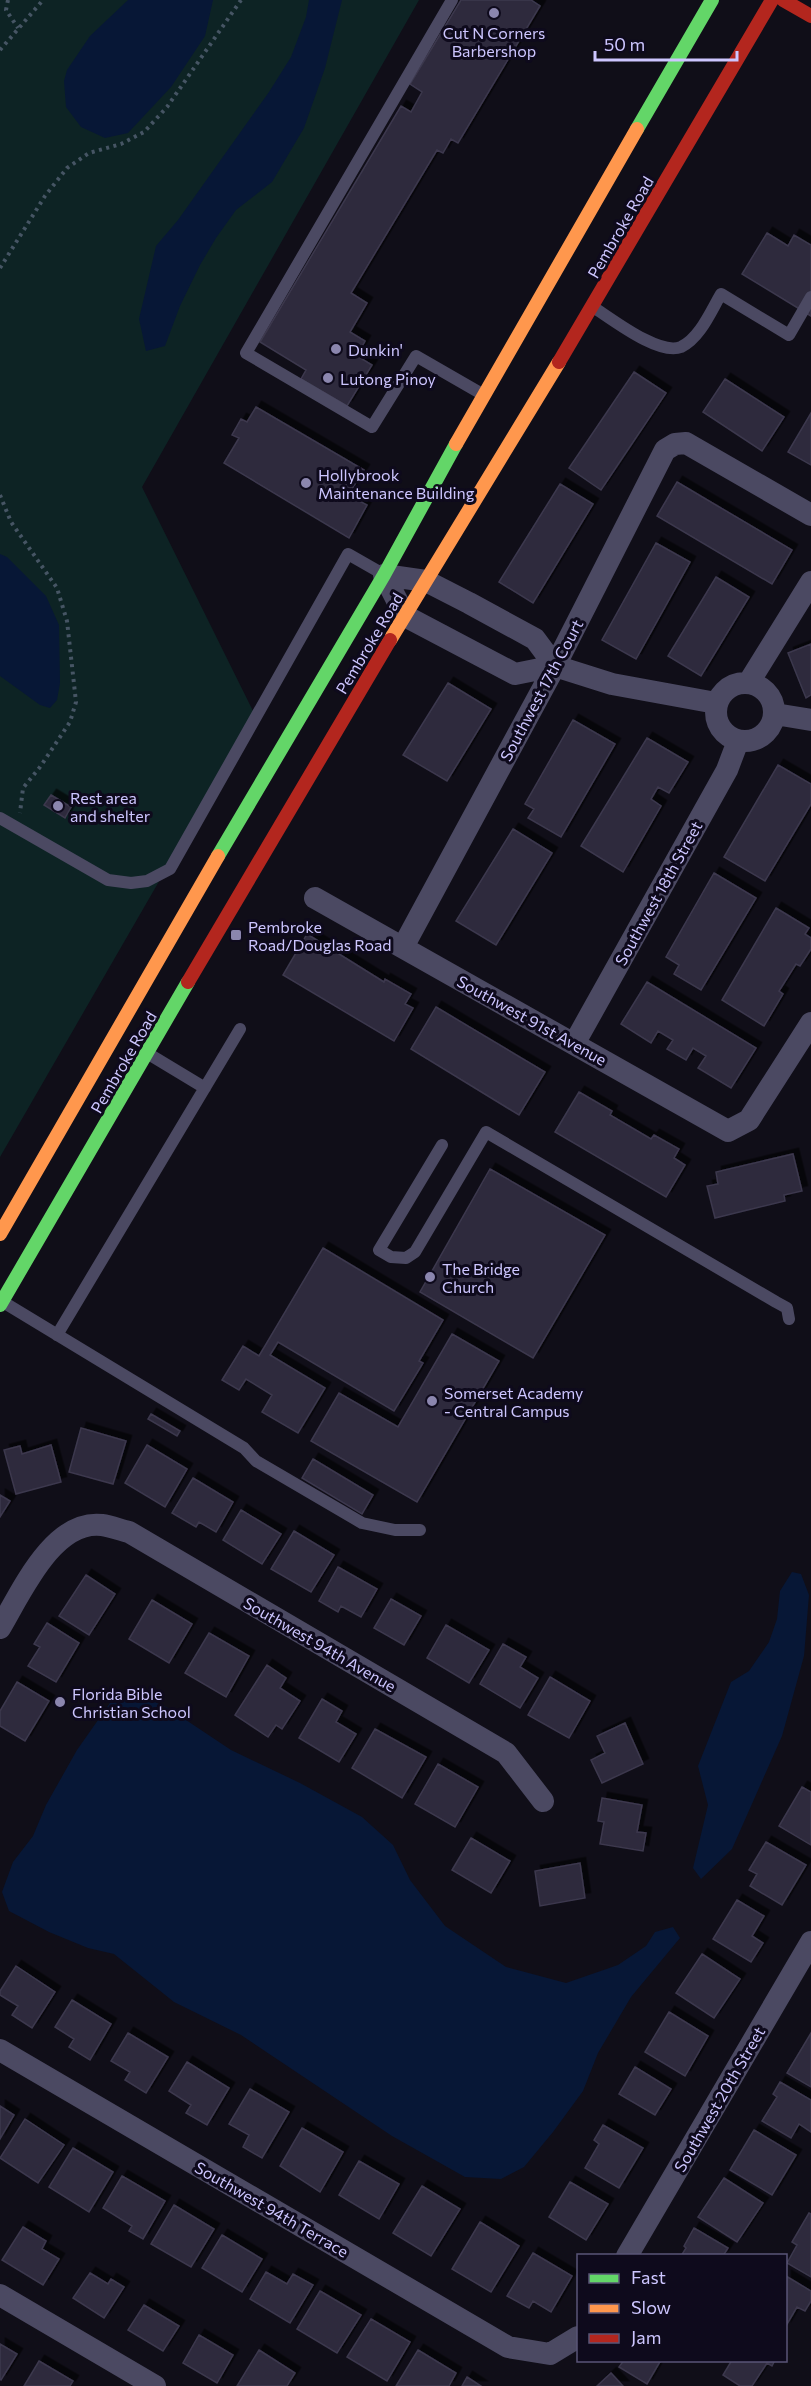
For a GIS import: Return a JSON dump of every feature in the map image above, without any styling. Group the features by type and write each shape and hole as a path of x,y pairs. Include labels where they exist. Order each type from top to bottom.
{"main road":[{"name":"Pembroke Road","path":"0,1234 169,938 384,575 483,395 712,0"},
{"name":"Pembroke Road","path":"1,1303 317,761 592,307 772,0"},
{"path":"783,0 811,16"},
{"path":"115,1035 146,1053"}],"street":[{"name":"Southwest 17th Court","path":"403,947 555,666 665,450 675,444 686,443 811,515"},
{"path":"384,575 426,581 535,639 555,666"},
{"path":"384,575 405,616 515,674 555,666 612,684 716,703"},
{"path":"749,682 811,582"},
{"path":"749,682 761,686 769,694 775,705 775,714 771,728 761,736 752,741 738,741 729,737 721,728 716,719 716,703 728,688 749,682"},
{"path":"775,714 811,720"},
{"name":"Southwest 18th Street","path":"574,1044 727,770 738,741"},
{"name":"Southwest 91st Avenue","path":"315,898 728,1131 749,1120 811,1023"},
{"name":"Southwest 94th Avenue","path":"0,1628 46,1551 76,1528 101,1524 129,1532 506,1753 543,1801"},
{"name":"Southwest 20th Street","path":"628,2254 811,1942"},
{"name":"Southwest 94th Terrace","path":"0,2050 508,2347 549,2354 577,2338"},
{"path":"0,2295 155,2386"}],"lane":[{"path":"452,0 246,353 372,427 416,356 483,395"},
{"path":"592,307 647,341 669,349 682,346 699,331 721,294 789,335 811,297"},
{"path":"0,818 108,880 131,883 147,881 170,869 348,554 384,575"},
{"path":"57,1335 240,1029"},
{"path":"146,1053 205,1088"},
{"path":"442,1145 379,1250 391,1257 406,1258 415,1252 486,1132 787,1308 789,1319"},
{"path":"1,1303 244,1448 256,1461 362,1523 395,1530 420,1530"}],"path":[{"path":"8,0 6,10 18,28"},
{"path":"0,50 43,0"},
{"path":"0,268 45,196 67,168 89,153 121,144 144,132 167,107 241,0"},
{"path":"0,495 11,522 57,588 67,621 76,702 70,722 40,768 23,788 19,829"}],"green space":[{"path":"0,0 419,0 142,487 255,715 0,1157"}],"water":[{"path":"128,0 213,0 205,36 171,87 128,133 105,138 81,127 66,107 64,81 67,70 90,36"},
{"path":"309,0 342,0 325,68 304,128 272,182 236,210 216,238 180,306 165,346 146,351 139,319 156,246 178,220 269,92 291,57 306,17"},
{"path":"0,554 7,557 46,596 59,625 60,683 57,700 50,708 40,705 0,676"},
{"path":"792,1572 801,1574 809,1595 804,1656 782,1736 732,1849 701,1879 693,1868 708,1805 698,1766 731,1682 749,1671 769,1642 777,1619 780,1591"},
{"path":"133,1692 168,1708 231,1750 300,1783 362,1817 393,1845 410,1880 445,1926 506,1967 566,1983 618,1965 646,1946 655,1932 673,1927 680,1938 631,1997 598,2053 583,2091 524,2167 501,2179 465,2177 392,2136 241,2035 174,2002 114,1954 88,1948 49,1932 9,1911 2,1892 13,1862 33,1836 46,1805 77,1750 110,1703"}],"building":[{"path":"461,0 531,0 540,6 458,143 451,139 443,153 437,150 351,293 367,303 350,332 365,341 357,356 372,365 347,406 301,379 306,370 260,342 401,106 411,112 422,92 410,84"},
{"path":"767,233 788,246 794,235 811,245 811,316 742,274"},
{"path":"634,372 666,393 601,490 569,468"},
{"path":"725,379 784,417 762,451 703,412"},
{"name":"Hollybrook Maintenance Building","path":"256,407 364,470 348,495 367,505 349,538 224,463 239,438 232,435 241,419 247,422"},
{"path":"811,413 811,465 788,452"},
{"path":"677,482 792,550 772,584 657,516"},
{"path":"560,484 593,504 533,603 499,582"},
{"path":"656,543 690,562 636,659 602,640"},
{"path":"716,577 749,597 701,676 668,656"},
{"path":"811,644 811,695 806,698 788,653"},
{"path":"448,683 491,709 447,781 403,755"},
{"path":"573,720 615,744 561,837 528,818 534,809 525,804"},
{"path":"647,738 688,762 669,793 658,787 651,799 661,806 623,872 581,846"},
{"path":"778,765 811,784 811,804 765,881 724,857"},
{"name":"Rest area and shelter","path":"51,795 71,807 65,818 44,805"},
{"path":"513,829 552,853 496,945 456,921"},
{"path":"714,873 756,898 701,990 674,974 679,965 666,957"},
{"path":"776,908 809,928 805,934 811,938 811,949 800,966 796,964 779,991 783,994 764,1026 722,1000"},
{"path":"307,934 384,982 385,979 411,994 405,1004 413,1008 394,1041 283,975"},
{"path":"647,982 756,1048 731,1088 698,1068 706,1056 693,1048 686,1060 667,1049 673,1040 658,1031 651,1043 621,1024"},
{"path":"436,1007 545,1072 519,1115 411,1049"},
{"path":"579,1092 612,1111 610,1115 651,1139 654,1135 679,1149 674,1158 685,1165 666,1197 555,1132"},
{"path":"793,1154 802,1191 784,1195 785,1201 715,1218 707,1186 718,1184 716,1172"},
{"path":"490,1169 605,1235 533,1358 420,1292"},
{"path":"323,1248 443,1320 419,1361 423,1363 394,1411 278,1342 270,1355 325,1388 298,1433 262,1412 272,1395 246,1379 239,1390 222,1380 243,1346 259,1356"},
{"path":"452,1334 499,1361 417,1502 311,1441 339,1393 398,1427"},
{"path":"151,1414 180,1431 177,1436 148,1419"},
{"path":"81,1428 126,1441 113,1484 69,1472"},
{"path":"51,1445 61,1482 16,1494 4,1450 20,1446 22,1454"},
{"path":"147,1445 187,1469 165,1507 125,1483"},
{"path":"313,1459 373,1495 362,1514 302,1478"},
{"path":"193,1478 233,1502 216,1532 199,1522 196,1527 172,1513"},
{"path":"0,1495 10,1501 0,1517"},
{"path":"241,1510 281,1534 262,1564 223,1540"},
{"path":"294,1531 334,1555 311,1592 271,1569"},
{"path":"338,1567 377,1589 361,1617 341,1606 338,1612 319,1601"},
{"path":"86,1575 115,1594 89,1635 59,1616"},
{"path":"391,1599 421,1616 404,1645 374,1628"},
{"path":"152,1600 192,1624 169,1663 129,1639"},
{"path":"47,1623 79,1643 56,1682 28,1666 40,1647 34,1644"},
{"path":"446,1625 489,1650 469,1683 427,1658"},
{"path":"209,1633 249,1656 226,1697 185,1673"},
{"path":"503,1644 526,1657 520,1667 538,1678 520,1708 480,1684"},
{"path":"267,1665 286,1678 280,1688 300,1701 282,1729 276,1725 268,1737 235,1715"},
{"path":"550,1677 590,1701 569,1738 528,1715"},
{"path":"17,1682 49,1701 25,1741 0,1726 0,1711"},
{"path":"322,1699 342,1711 336,1722 356,1734 339,1762 299,1738"},
{"path":"625,1723 643,1764 602,1783 591,1760 605,1753 597,1736"},
{"path":"375,1729 426,1757 402,1798 352,1768"},
{"path":"438,1764 478,1787 455,1827 415,1804"},
{"path":"802,1787 811,1792 811,1845 779,1826"},
{"path":"602,1798 642,1805 637,1832 646,1833 643,1851 600,1844 604,1822 598,1821"},
{"path":"471,1838 510,1861 491,1893 452,1870"},
{"path":"766,1842 806,1865 782,1905 750,1886 757,1874 749,1870"},
{"path":"580,1863 585,1898 540,1906 535,1871"},
{"path":"737,1900 764,1916 752,1936 763,1943 751,1962 713,1939"},
{"path":"702,1954 740,1979 714,2018 676,1993"},
{"path":"16,1966 55,1992 32,2028 12,2015 18,2006 0,1995 0,1991"},
{"path":"72,2000 111,2024 90,2060 69,2047 74,2039 55,2027"},
{"path":"669,2012 708,2036 685,2076 645,2052"},
{"path":"128,2033 168,2057 146,2093 125,2080 130,2072 111,2061"},
{"path":"811,2033 811,2087 787,2073"},
{"path":"187,2062 229,2088 207,2125 186,2113 191,2105 169,2091"},
{"path":"635,2067 671,2089 655,2115 619,2094"},
{"path":"780,2082 811,2100 811,2132 799,2124 791,2138 762,2121 777,2097 773,2094"},
{"path":"250,2089 289,2112 262,2158 243,2147 249,2135 229,2124"},
{"path":"0,2106 14,2115 0,2139"},
{"path":"25,2119 64,2145 38,2183 0,2158"},
{"path":"603,2125 643,2148 619,2188 585,2168 599,2144 594,2140"},
{"path":"302,2128 343,2152 320,2192 280,2166"},
{"path":"754,2130 796,2155 772,2195 730,2170"},
{"path":"73,2148 113,2172 89,2212 49,2187"},
{"path":"359,2161 399,2184 379,2219 339,2195"},
{"path":"122,2176 165,2201 143,2239 129,2231 132,2226 103,2208"},
{"path":"724,2178 763,2203 737,2242 698,2217"},
{"path":"570,2182 608,2204 586,2240 549,2217"},
{"path":"422,2186 460,2209 431,2256 393,2233"},
{"path":"174,2205 214,2229 191,2267 151,2244"},
{"path":"809,2213 811,2214 811,2277 787,2263 797,2245 792,2242"},
{"path":"480,2222 519,2246 491,2292 452,2269"},
{"path":"23,2227 46,2241 42,2249 59,2259 43,2285 2,2260"},
{"path":"694,2228 728,2248 724,2254 682,2254 686,2248 684,2246"},
{"path":"222,2235 262,2259 242,2292 202,2268"},
{"path":"533,2253 572,2276 551,2312 533,2301 529,2308 507,2296"},
{"path":"266,2272 287,2284 293,2274 313,2285 290,2323 250,2299"},
{"path":"90,2273 108,2284 111,2279 124,2287 104,2318 73,2298"},
{"path":"787,2277 811,2291 811,2301 805,2311 797,2307 787,2324"},
{"path":"320,2291 361,2315 337,2353 297,2329"},
{"path":"144,2305 179,2326 163,2351 128,2330"},
{"path":"371,2319 410,2342 387,2381 347,2357"},
{"path":"199,2335 233,2355 217,2383 183,2363"},
{"path":"0,2344 17,2354 1,2380 0,2379"},
{"path":"259,2350 295,2373 287,2386 237,2386"},
{"path":"418,2350 456,2373 449,2386 396,2386"},
{"path":"39,2361 73,2381 70,2386 24,2386"},
{"path":"623,2362 660,2362 647,2384 619,2367"},
{"path":"731,2362 774,2362 772,2366 767,2363 752,2386 740,2386 723,2375"},
{"path":"611,2373 623,2386 597,2386"},
{"path":"467,2377 481,2386 462,2386"}],"traffic: fast":[{"path":"637,129 712,0"},
{"path":"218,856 384,575 456,444"},
{"path":"0,1305 188,982"}],"traffic: slow":[{"path":"456,444 637,129"},
{"path":"390,640 559,362"},
{"path":"0,1234 218,856"}],"traffic: jam":[{"path":"559,362 772,0"},
{"path":"783,0 811,16"},
{"path":"188,982 390,640"}],"place":[{"name":"Cut N Corners Barbershop","path":"494,13"},
{"name":"Dunkin'","path":"336,349"},
{"name":"Lutong Pinoy","path":"328,378"},
{"name":"Hollybrook Maintenance Building","path":"306,483"},
{"name":"Rest area and shelter","path":"58,806"},
{"name":"Pembroke Road/Douglas Road","path":"236,935"},
{"name":"The Bridge Church","path":"430,1277"},
{"name":"Somerset Academy - Central Campus","path":"432,1401"},
{"name":"Florida Bible Christian School","path":"60,1702"}]}
